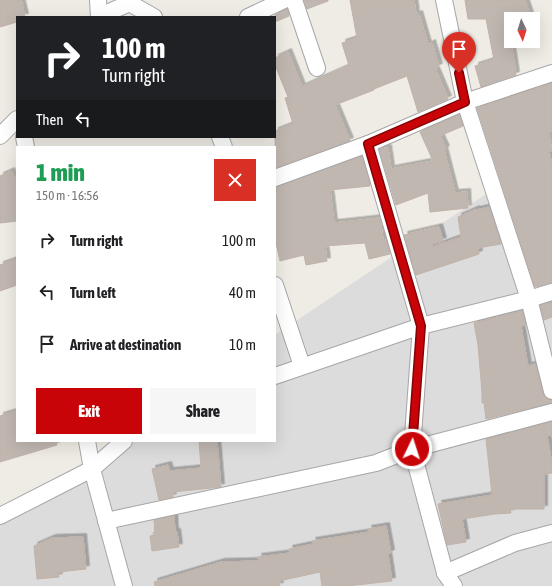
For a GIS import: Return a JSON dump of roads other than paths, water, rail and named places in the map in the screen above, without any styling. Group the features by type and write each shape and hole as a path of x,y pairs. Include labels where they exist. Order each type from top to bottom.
{"street":[{"path":"250,16 284,0"},
{"path":"294,0 317,68"},
{"path":"444,0 465,102 528,299 552,392"},
{"path":"99,11 127,2 152,16"},
{"path":"276,178 368,144 465,102 552,73"},
{"path":"0,136 16,120"},
{"path":"368,144 421,326 412,449 449,580 515,544 552,533"},
{"path":"276,288 302,366"},
{"path":"276,376 421,326 552,292"},
{"path":"106,521 376,462 412,449 552,412"},
{"path":"87,442 92,470 124,586"},
{"path":"0,516 92,470 123,442"}]}
